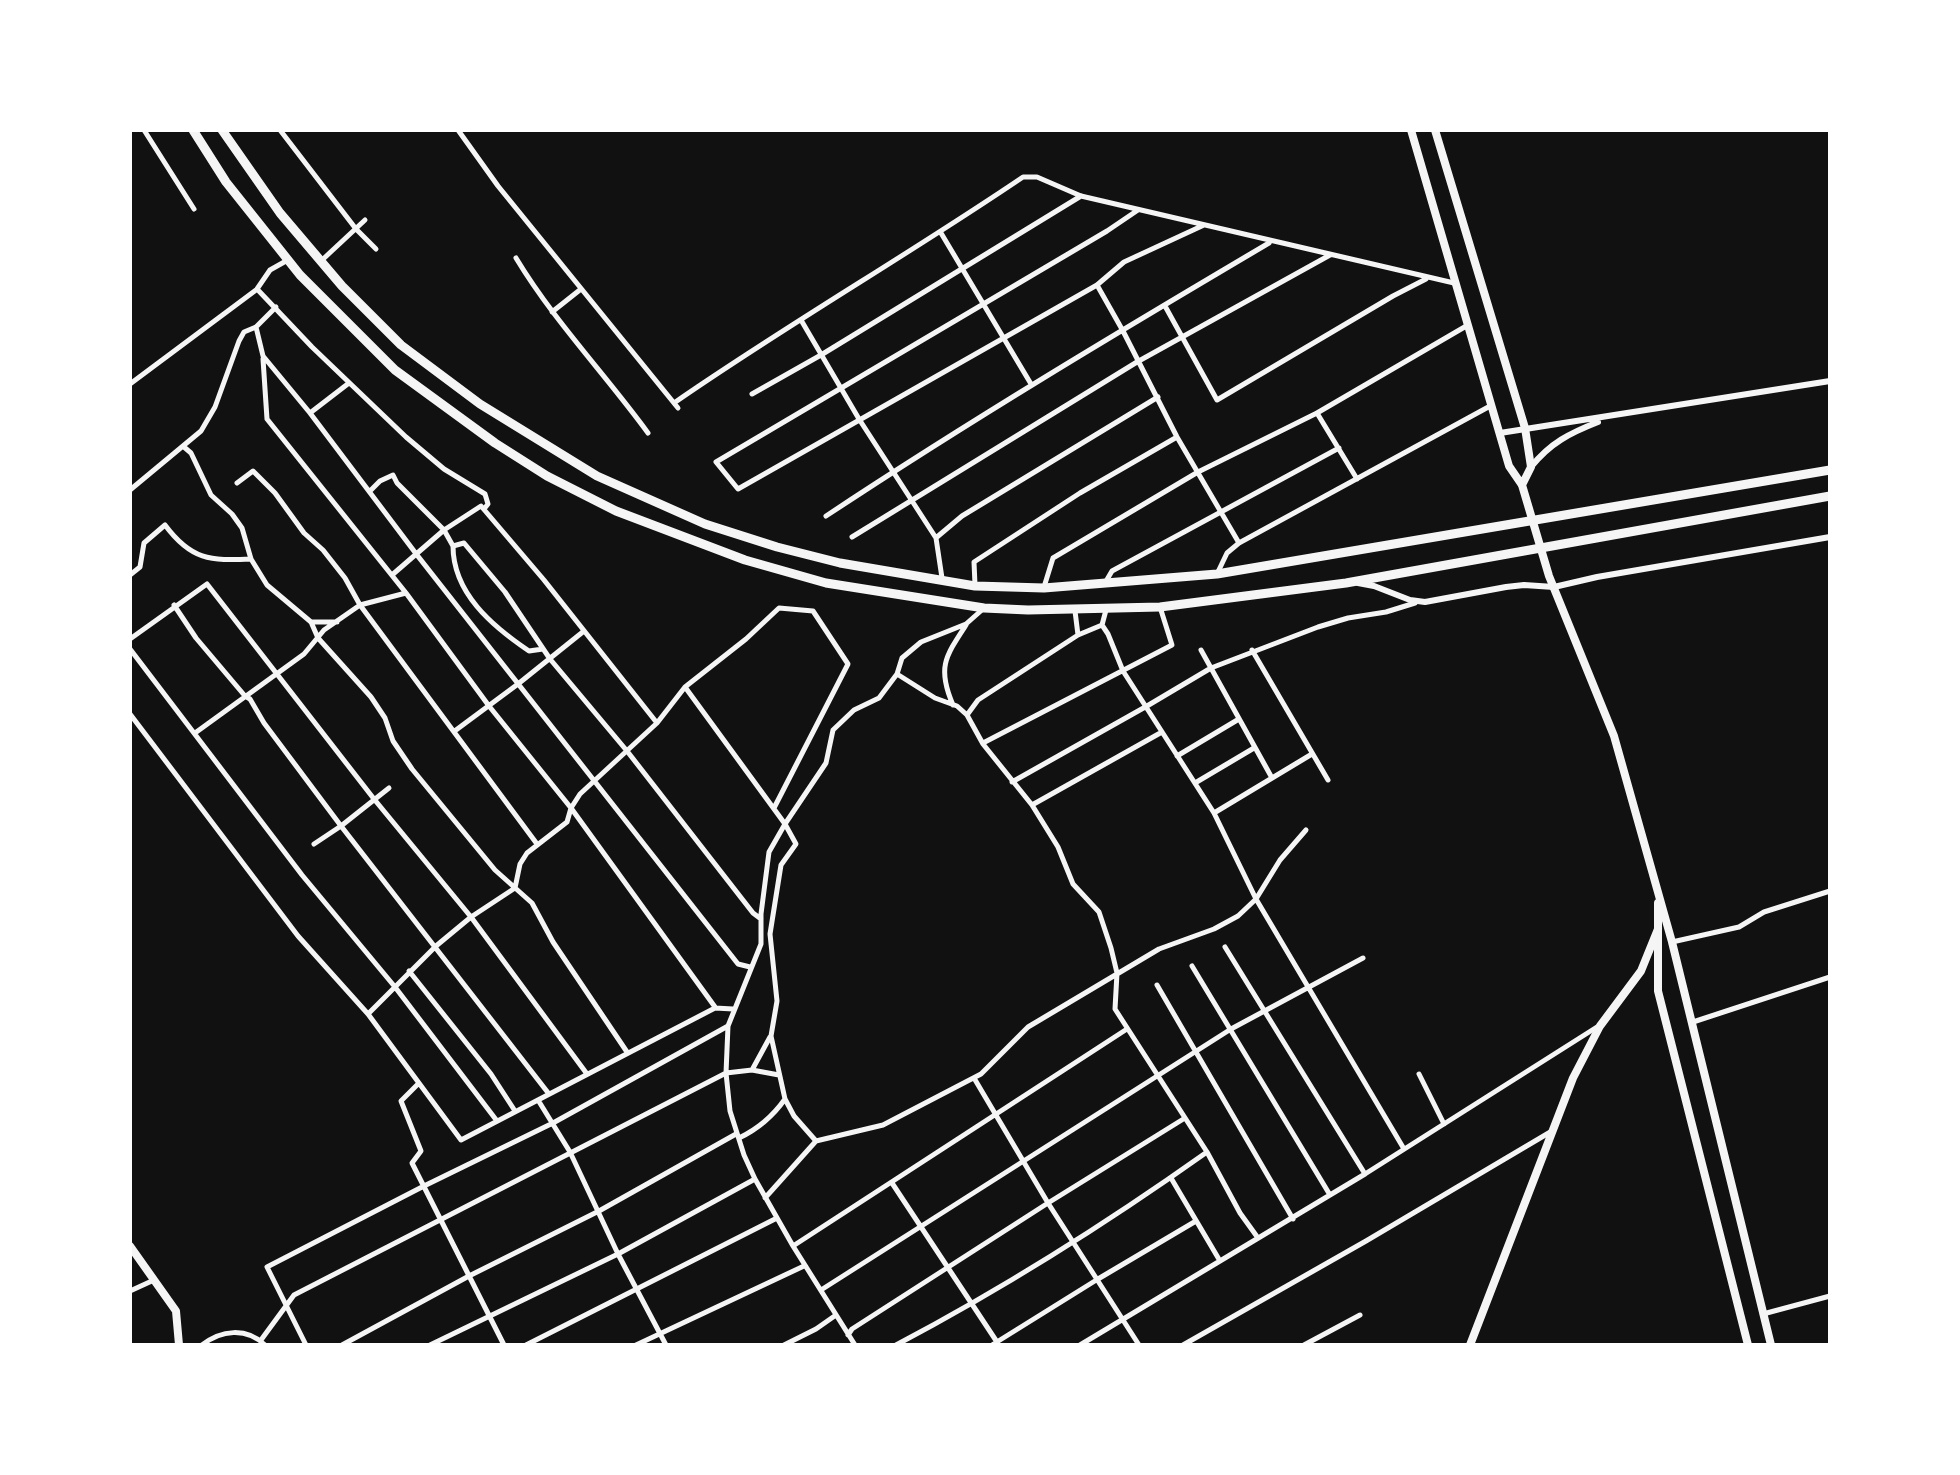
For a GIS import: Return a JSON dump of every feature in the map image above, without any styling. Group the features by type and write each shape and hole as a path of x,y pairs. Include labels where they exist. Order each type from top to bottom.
{"highway":[{"path":"193,130 226,182 300,275 395,370 508,451 546,476 680,538 826,583 984,608 1160,607 1346,583 1830,496"},
{"path":"222,130 280,213 321,262 401,345 480,404 597,476 706,524 840,563 975,586 1044,588 1217,574 1830,470"}],"main road":[{"path":"1411,130 1511,472 1522,485 1554,588 1614,736 1672,942 1771,1345"},
{"path":"1435,130 1525,428 1530,467 1522,485"},
{"path":"1658,888 1658,991 1748,1345"},
{"path":"1470,1345 1573,1078 1600,1026 1641,971 1658,929"},
{"path":"130,1246 176,1311 179,1345"}],"street":[{"path":"144,130 194,209"},
{"path":"280,130 356,229 376,249"},
{"path":"458,130 498,186 676,406 743,355 941,233 1023,177 1037,176 1080,196 1457,284"},
{"path":"752,394 1080,196"},
{"path":"1138,210 716,462 738,489 1097,285 1124,262 1204,225"},
{"path":"321,262 365,220"},
{"path":"941,233 1031,384"},
{"path":"826,516 1031,384 1272,241"},
{"path":"852,537 1137,362 1333,254"},
{"path":"516,258 552,312 648,433"},
{"path":"130,384 257,289 270,270 288,260"},
{"path":"1164,305 1216,400 1428,278"},
{"path":"1097,285 1177,438 1239,544"},
{"path":"257,289 406,437 444,469 485,494 488,504 484,509"},
{"path":"552,312 582,289"},
{"path":"130,490 200,431 215,407 238,340 276,307"},
{"path":"801,320 936,538 943,582"},
{"path":"1044,588 1053,558 1198,472 1317,413 1468,325"},
{"path":"256,326 263,356 268,419 570,808 715,1008"},
{"path":"263,356 738,964 750,967"},
{"path":"1500,433 1830,381"},
{"path":"310,413 349,383"},
{"path":"936,538 962,516 1158,397"},
{"path":"1217,574 1227,553 1239,544 1492,406"},
{"path":"1317,413 1357,478"},
{"path":"1530,467 1550,445 1608,418"},
{"path":"975,586 974,562 1080,493 1177,438"},
{"path":"184,447 191,453 211,494 242,528 251,559 267,584 311,622 318,638 371,697 385,718 392,741 412,769 496,870 532,903 552,942 627,1052"},
{"path":"1104,584 1112,570 1338,448"},
{"path":"236,482 253,470 334,564 536,844"},
{"path":"371,490 393,474 444,530 453,546 453,565 460,583 495,628 529,651 543,649"},
{"path":"392,575 444,530 481,506 657,723"},
{"path":"130,575 140,567 144,544 165,525 194,555 216,561 251,559"},
{"path":"1346,583 1374,586 1414,601 1432,602 1524,585 1554,588 1597,576 1830,537"},
{"path":"453,546 464,542 478,556 550,658 761,919"},
{"path":"1402,572 1403,590 1414,601"},
{"path":"130,640 208,584 374,799 472,917 587,1074"},
{"path":"195,733 304,654 360,605 406,593"},
{"path":"1012,782 1211,668 1318,627 1386,612 1414,601"},
{"path":"174,606 196,638 244,696 250,698 264,723 341,826 549,1094"},
{"path":"983,744 1172,645 1160,607"},
{"path":"368,1014 436,946 515,888 520,864 527,853 568,822 570,808 580,794 657,723 685,687 746,640 779,608 813,611 848,664 774,808"},
{"path":"953,705 944,683 945,662 966,624 984,608"},
{"path":"1075,609 1078,635"},
{"path":"1106,609 1102,625 1123,671 1214,813 1256,899 1404,1149"},
{"path":"311,622 337,622"},
{"path":"855,1345 755,1179 730,1110 726,1073 728,1026 760,944 769,852 826,763 832,730 854,710 879,698 897,674 902,658 920,642 966,624"},
{"path":"967,714 978,700 1078,635 1102,625"},
{"path":"454,730 584,630"},
{"path":"130,649 302,875 498,1121"},
{"path":"1202,650 1272,778"},
{"path":"1252,650 1328,780"},
{"path":"897,674 967,714 983,744 1032,805 1058,846 1073,884 1098,912 1116,974 1115,1009 1258,1238"},
{"path":"685,687 796,844 781,865 770,934 777,1000 771,1036 752,1070"},
{"path":"130,714 298,936 368,1014 460,1140 715,1008 734,1008"},
{"path":"1176,756 1239,719"},
{"path":"1032,805 1162,732"},
{"path":"1195,783 1254,748"},
{"path":"1214,813 1312,754"},
{"path":"314,844 389,788"},
{"path":"816,1141 882,1125 974,1078 1028,1027 1158,949 1238,916 1256,899 1280,860 1306,830"},
{"path":"1672,942 1739,927 1764,912 1830,892"},
{"path":"1226,947 1365,1174"},
{"path":"821,1290 1230,1030 1363,958"},
{"path":"1192,966 1330,1195"},
{"path":"409,971 516,1111"},
{"path":"1690,1023 1830,976"},
{"path":"1157,985 1292,1219"},
{"path":"306,1345 266,1268 553,1123 728,1026"},
{"path":"1080,1345 1292,1219 1600,1026"},
{"path":"793,1246 1127,1029"},
{"path":"771,1036 785,1099 816,1141"},
{"path":"202,1345 214,1335 238,1332 263,1342 294,1295 726,1073 752,1070 778,1074"},
{"path":"1420,1074 1444,1124"},
{"path":"974,1078 1048,1203 1140,1345"},
{"path":"419,1083 401,1101 421,1151 412,1164 504,1345"},
{"path":"342,1345 738,1136 753,1132 785,1099"},
{"path":"538,1100 570,1152 666,1345"},
{"path":"848,1335 1185,1118"},
{"path":"1183,1345 1555,1130"},
{"path":"766,1198 816,1141"},
{"path":"896,1345 972,1305 1074,1242 1207,1152"},
{"path":"1170,1178 1220,1261"},
{"path":"430,1345 618,1254 755,1179"},
{"path":"892,1183 996,1344 1196,1222"},
{"path":"526,1345 777,1218"},
{"path":"636,1345 804,1266"},
{"path":"130,1292 154,1280"},
{"path":"1764,1314 1830,1296"},
{"path":"784,1345 836,1315"},
{"path":"1304,1345 1360,1315"}]}
